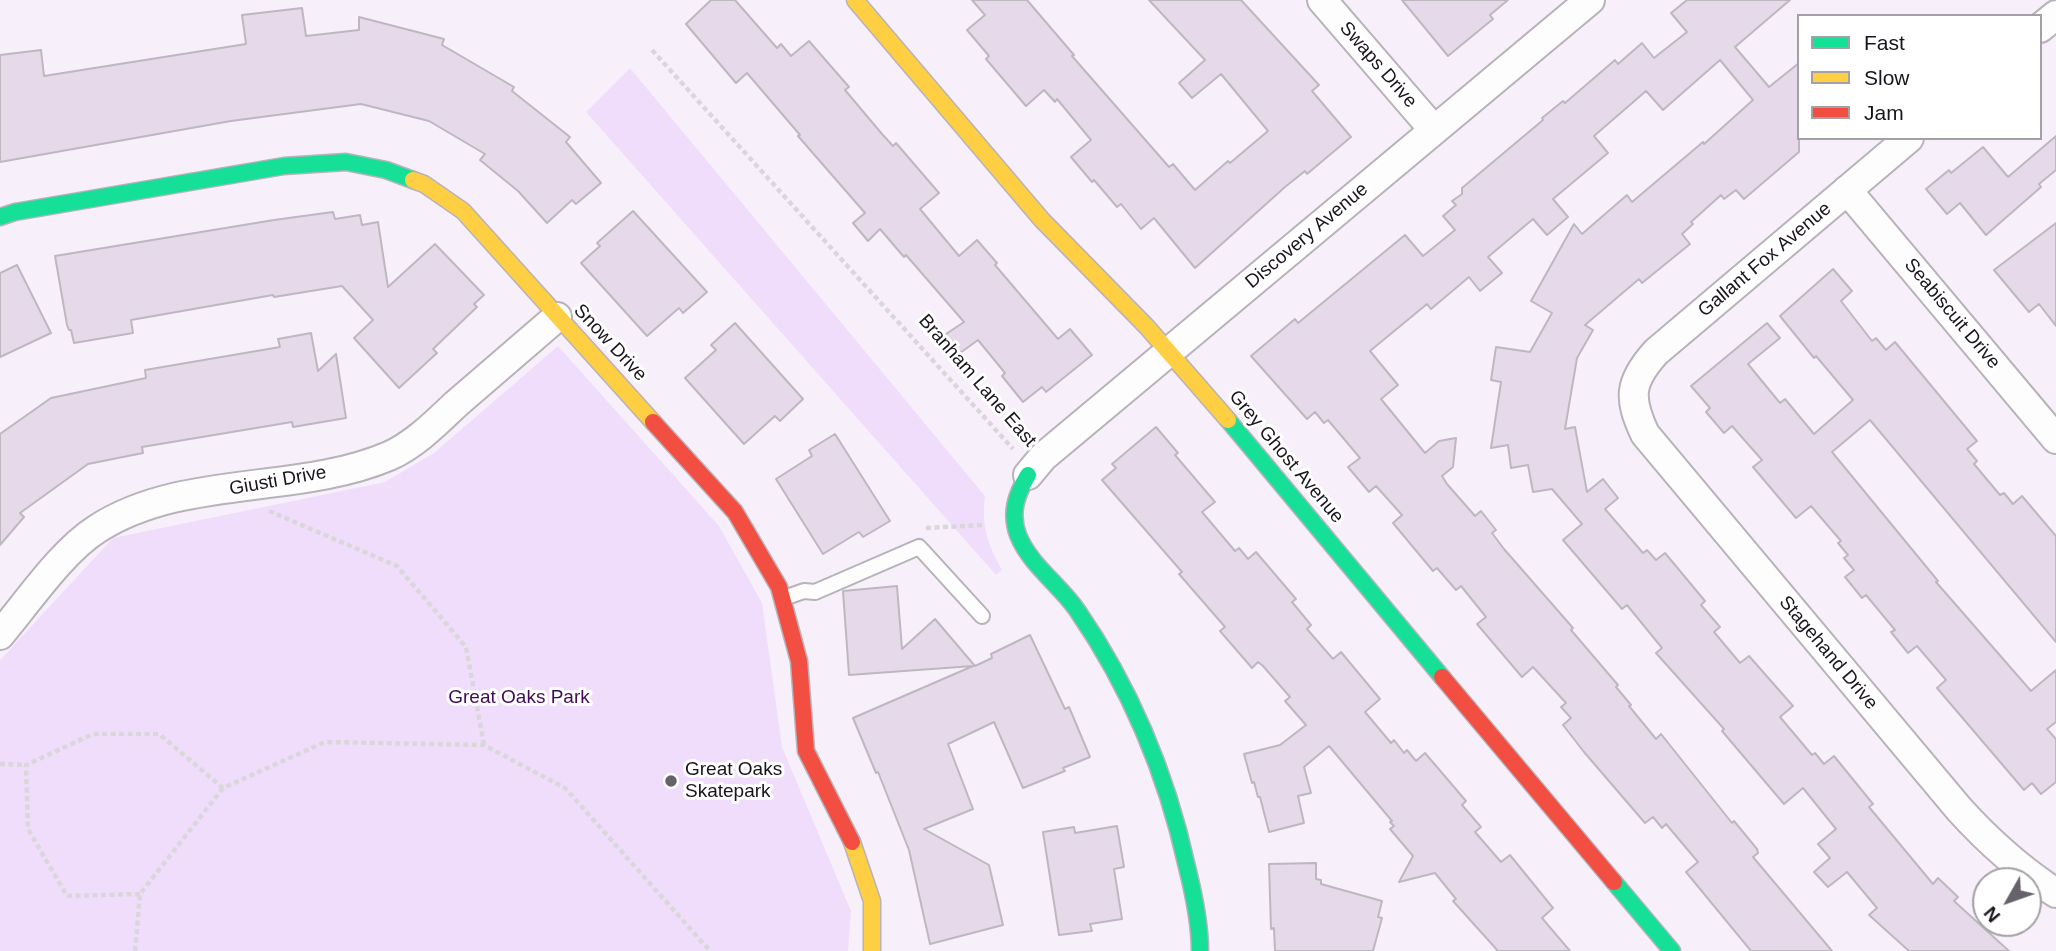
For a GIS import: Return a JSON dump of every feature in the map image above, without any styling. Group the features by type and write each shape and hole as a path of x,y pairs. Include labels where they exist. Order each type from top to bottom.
{"street":[{"name":"Grey Ghost Avenue","path":"855,0 1042,220 1169,352 1672,951"},
{"name":"Swaps Drive","path":"1322,0 1434,130"},
{"name":"Discovery Avenue","path":"1028,475 1042,457 1590,0"},
{"path":"2042,26 2056,15"},
{"name":"Gallant Fox Avenue","path":"1633,390 1641,369 1656,352 1907,140"},
{"name":"Snow Drive","path":"0,217 15,212 284,166 346,162 386,170 424,184 463,211 734,512 783,598 799,661 806,751 849,833 872,901 872,951"},
{"name":"Seabiscuit Drive","path":"1847,190 2056,439"},
{"name":"Giusti Drive","path":"0,635 63,560 94,531 128,511 167,499 357,467 391,455 421,436 557,317"},
{"name":"Stagehand Drive","path":"1633,390 1635,413 1644,434 1987,841 2032,878 2056,893"},
{"name":"Branham Lane East","path":"1028,475 1016,496 1014,524 1026,548 1073,604 1108,657 1155,752 1183,843 1200,935 1200,951"}],"lane":[{"path":"783,598 804,591 814,592 919,547 982,616"}],"path":[{"name":"Branham Lane East","path":"652,50 1012,447 1028,475"},
{"path":"266,510 397,566 466,647 484,745"},
{"path":"922,528 988,525"},
{"path":"0,764 26,765 93,734 159,734 223,788"},
{"path":"135,951 140,894 223,788 325,742 484,745 565,788 710,951"},
{"path":"26,765 28,829 67,895 140,894"}],"green space":[{"path":"630,68 985,496 987,534 1002,570 996,575 586,112"},
{"name":"Great Oaks Park","path":"558,346 719,526 762,603 782,747 851,911 848,951 0,951 0,660 113,538 385,482 434,453"}],"building":[{"path":"711,0 735,0 777,48 781,44 791,56 809,41 849,87 845,90 882,134 893,146 896,143 939,193 920,209 959,256 977,240 1058,339 1070,329 1092,355 1046,392 1042,387 1023,402 1002,376 1005,373 978,340 956,356 943,336 964,322 880,229 868,241 853,223 865,213 798,136 800,135 747,73 736,83 686,24"},
{"path":"972,0 1027,0 1169,167 1173,164 1195,190 1268,131 1221,74 1192,98 1179,83 1205,60 1149,0 1241,0 1319,85 1312,91 1351,137 1307,174 1305,171 1285,187 1195,268 1154,218 1141,229 1121,204 1117,207 1071,157 1091,140 1057,99 1055,102 1044,90 1026,106 986,59 989,56 967,30 985,15"},
{"path":"1402,0 1508,0 1490,15 1493,19 1448,56"},
{"path":"1687,0 1790,0 1735,47 1769,87 1797,65 1799,152 1744,199 1736,190 1724,199 1721,195 1691,222 1693,224 1682,234 1690,244 1642,283 1639,279 1585,325 1593,330 1577,358 1565,429 1575,427 1587,492 1603,479 1618,498 1605,509 1643,553 1647,550 1656,560 1665,553 1705,601 1701,605 1720,627 1714,632 1740,663 1749,656 1793,706 1780,717 1812,755 1815,753 1824,764 1834,756 1873,804 1869,807 1933,884 1938,878 1958,897 1954,901 1972,917 1972,937 1994,937 2009,951 1909,951 1869,915 1877,908 1847,872 1828,887 1814,872 1830,858 1818,844 1836,829 1803,788 1784,804 1722,731 1724,729 1656,653 1662,648 1627,605 1622,609 1563,540 1582,524 1552,489 1533,492 1528,465 1511,468 1508,445 1491,448 1501,382 1491,380 1496,347 1530,352 1552,313 1531,301 1574,224 1582,234 1627,195 1632,202 1753,100 1720,60 1663,110 1646,91 1594,136 1608,153 1553,199 1568,217 1547,235 1533,219 1488,257 1502,273 1480,291 1469,277 1431,309 1427,304 1370,351 1398,385 1381,399 1425,453 1439,441 1456,438 1453,467 1442,476 1447,484 1475,516 1481,511 1496,530 1492,533 1504,549 1573,628 1571,630 1618,685 1616,687 1631,705 1629,706 1656,739 1661,734 1732,823 1734,821 1757,849 1758,853 1753,857 1832,951 1751,951 1686,872 1698,862 1666,824 1662,828 1653,817 1645,823 1563,725 1571,718 1561,707 1566,703 1533,667 1522,677 1477,624 1486,617 1461,586 1456,590 1437,568 1433,571 1393,523 1402,515 1376,486 1369,492 1348,467 1360,458 1328,420 1324,423 1315,412 1307,419 1251,356 1295,319 1298,323 1405,235 1423,256 1455,230 1443,216 1456,205 1452,201 1462,194 1462,188 1543,120 1542,118 1563,101 1565,103 1615,60 1618,64 1642,43 1654,58 1687,32 1671,13"},
{"path":"302,8 306,36 359,30 359,17 444,39 442,45 514,87 512,91 570,137 566,142 601,183 576,204 572,200 547,223 518,191 480,160 485,154 429,121 361,104 231,121 0,162 0,55 41,50 44,76 246,44 242,15"},
{"path":"2056,136 2056,170 2039,184 2041,187 1986,235 1960,203 1947,214 1926,189 1983,147 2008,177"},
{"path":"633,211 707,292 683,313 679,308 647,336 581,263 600,246 597,243"},
{"path":"333,212 335,219 360,215 362,225 378,222 388,287 435,244 484,295 474,304 477,307 433,349 437,353 399,388 354,338 373,320 342,286 131,320 133,333 74,343 67,325 55,256"},
{"path":"2056,223 2056,326 2039,304 2029,312 1994,270"},
{"path":"17,265 51,333 0,357 0,273"},
{"path":"1833,269 1852,291 1841,301 1872,341 1876,338 1886,350 1895,342 1977,441 1967,449 1977,461 1974,464 2000,495 2004,493 2013,504 2022,496 2056,536 2056,642 1870,420 1832,452 1938,581 1936,582 2031,691 2056,670 2056,722 2047,729 2056,739 2056,782 2041,794 2032,783 2024,790 1937,688 1946,680 1917,646 1908,653 1891,632 1895,630 1866,595 1862,598 1845,577 1854,570 1844,558 1848,555 1838,543 1841,541 1811,506 1796,518 1753,467 1762,460 1732,426 1724,433 1706,412 1710,408 1691,386 1767,323 1780,338 1748,364 1780,403 1785,399 1814,434 1853,400 1780,316"},
{"path":"735,323 803,399 780,421 775,416 744,444 685,378 716,350 711,345"},
{"path":"311,333 318,371 336,354 346,418 293,427 292,422 142,447 143,453 88,464 20,513 24,517 0,545 0,434 51,398 146,378 145,370 280,347 278,339"},
{"path":"1156,427 1178,453 1175,455 1215,502 1202,512 1235,551 1239,548 1248,559 1256,552 1296,599 1292,602 1311,625 1307,629 1333,659 1341,652 1380,699 1365,712 1391,743 1394,740 1404,753 1407,750 1416,761 1425,753 1466,801 1462,805 1481,827 1475,832 1501,862 1510,855 1553,908 1542,918 1570,951 1498,951 1453,901 1456,899 1435,873 1399,882 1413,856 1390,829 1394,826 1390,822 1392,821 1329,746 1304,767 1311,793 1298,796 1304,823 1269,832 1260,797 1254,782 1252,783 1244,754 1280,745 1306,725 1285,701 1290,697 1263,666 1258,662 1252,668 1220,631 1225,627 1179,574 1182,572 1102,480 1116,468 1112,464"},
{"path":"835,434 890,521 863,537 859,532 823,554 776,479 812,456 809,450"},
{"path":"897,586 902,649 935,619 975,666 992,658 991,654 1030,635 1065,709 1069,707 1090,757 1063,768 1065,771 1023,788 994,722 948,744 973,809 924,829 989,865 1003,925 930,944 909,850 853,718 973,666 849,675 843,591"},
{"path":"1117,826 1124,867 1114,869 1122,919 1090,924 1092,931 1059,935 1043,832 1074,827 1075,833"},
{"path":"1316,863 1316,879 1321,880 1321,884 1382,901 1378,917 1382,918 1373,951 1275,951 1274,928 1271,929 1269,864"}],"traffic: fast":[{"path":"0,217 15,212 284,166 346,162 386,170 413,180"},
{"path":"1228,420 1442,677"},
{"path":"1028,475 1015,504 1014,519 1018,535 1037,565 1077,610 1130,701 1157,766 1179,833 1196,909 1200,951"},
{"path":"1614,882 1672,951"}],"traffic: slow":[{"path":"855,0 1042,220 1147,327 1228,420"},
{"path":"413,180 424,184 463,211 653,422"},
{"path":"852,842 872,901 872,951"}],"traffic: jam":[{"path":"653,422 735,512 779,587 799,661 806,751 852,842"},
{"path":"1442,677 1614,882"}],"place":[{"name":"Great Oaks Skatepark","path":"671,781"}]}
